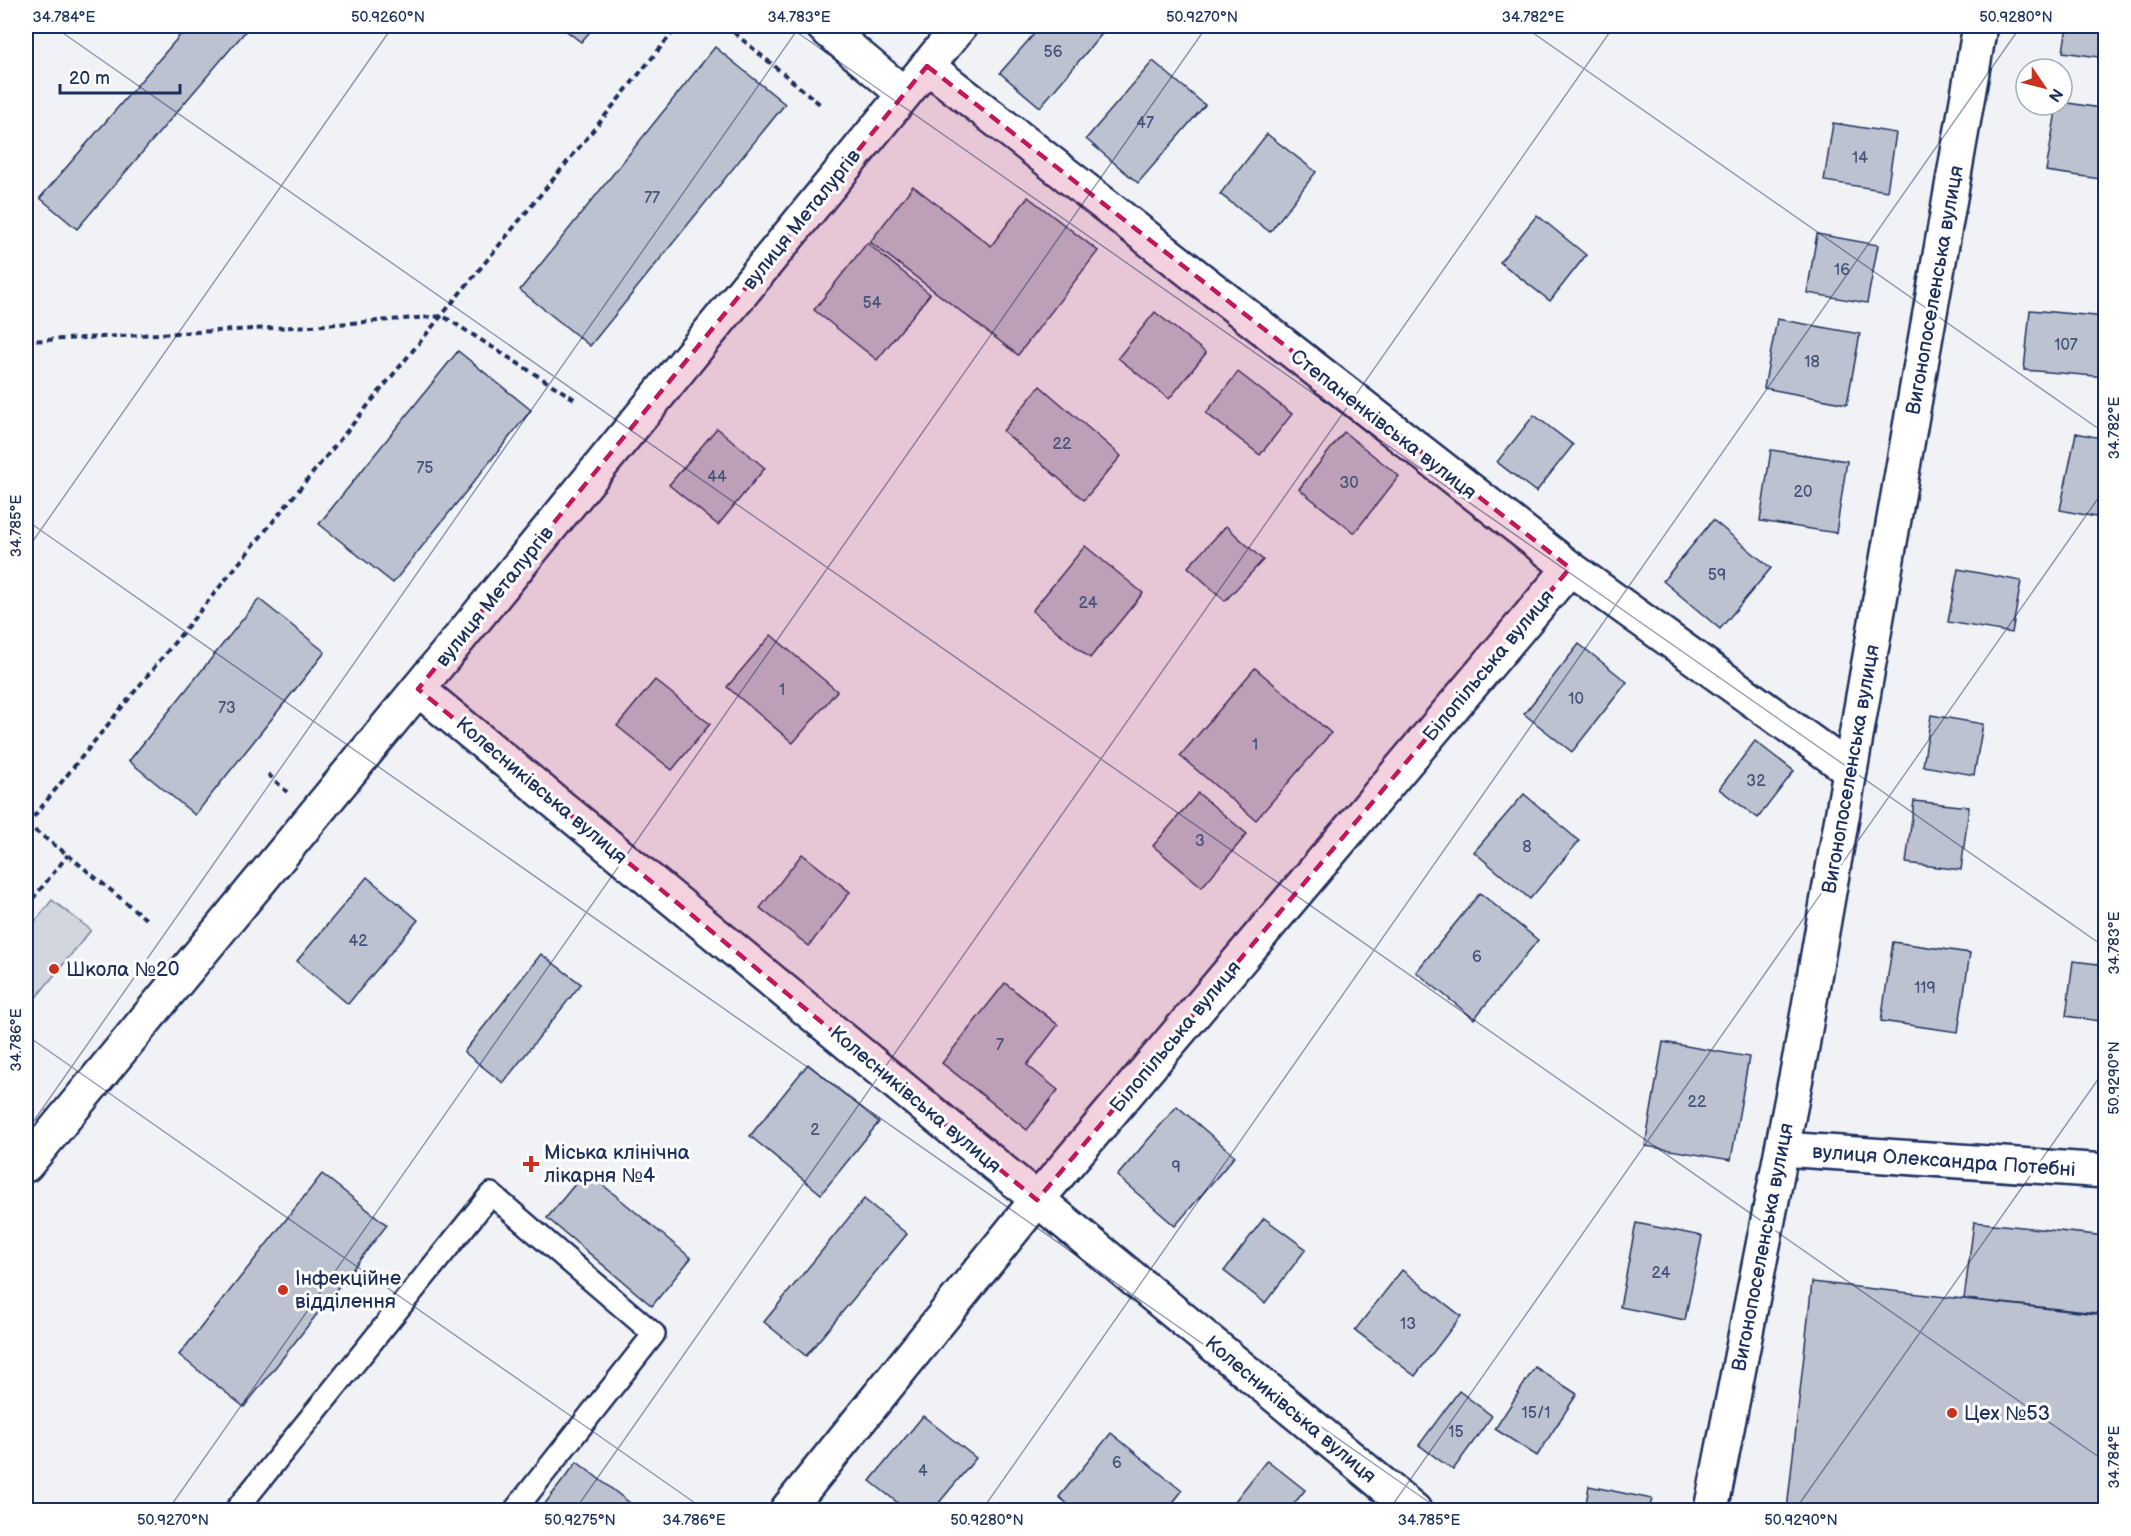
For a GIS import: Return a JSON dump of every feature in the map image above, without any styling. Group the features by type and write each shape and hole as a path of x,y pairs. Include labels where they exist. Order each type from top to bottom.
{"street":[{"path":"823,26 904,94"},
{"name":"вулиця Металургів","path":"26,1165 960,26"},
{"name":"Вигонопоселенська вулиця","path":"1711,1510 1801,1052 1980,26"},
{"name":"Степаненківська вулиця","path":"927,66 1570,568 1850,770"},
{"name":"Білопільська вулиця","path":"787,1510 1037,1200 1570,568"},
{"name":"Колесниківська вулиця","path":"418,688 1414,1510"},
{"name":"вулиця Олександра Потебні","path":"1782,1149 2106,1171"}],"lane":[{"path":"236,1510 492,1194 654,1334 515,1510"}],"path":[{"path":"147,920 68,855 26,824 678,26"},
{"path":"726,26 821,105"},
{"path":"26,341 311,326 443,316 576,400"},
{"path":"26,907 68,855"}],"highlighted area":[{"path":"927,66 1570,568 1037,1200 418,689"}],"shaded area":[{"path":"52,900 91,930 26,1010 26,933"}],"building":[{"path":"188,26 250,26 77,229 40,198"},
{"path":"560,26 595,26 581,42"},
{"path":"1041,26 1102,26 1106,29 1040,107 1000,73"},
{"path":"2067,26 2106,26 2106,58 2063,52"},
{"path":"715,47 785,104 590,346 520,290"},
{"path":"1153,61 1205,105 1138,183 1086,139"},
{"path":"2074,104 2106,109 2106,145 2100,179 2046,171 2055,117 2074,117"},
{"path":"1833,123 1896,133 1887,191 1824,181"},
{"path":"1267,134 1316,172 1270,232 1220,194"},
{"path":"913,186 991,246 1028,197 1098,251 1018,355 870,242"},
{"path":"1537,215 1586,255 1550,301 1500,262"},
{"path":"1817,234 1878,245 1867,303 1807,293"},
{"path":"867,243 930,294 877,360 814,310"},
{"path":"2030,310 2106,317 2106,377 2024,370"},
{"path":"1155,312 1206,353 1169,399 1118,358"},
{"path":"1777,319 1860,334 1847,404 1764,388"},
{"path":"458,351 531,410 393,583 319,524"},
{"path":"1238,372 1292,414 1260,455 1206,413"},
{"path":"1040,386 1121,456 1084,500 1003,431"},
{"path":"1534,415 1573,445 1536,492 1497,462"},
{"path":"717,428 765,468 718,525 669,485"},
{"path":"1344,432 1399,476 1354,533 1299,489"},
{"path":"2076,433 2106,439 2106,519 2060,510"},
{"path":"1771,450 1847,461 1836,533 1760,521"},
{"path":"1713,520 1771,568 1720,629 1663,581"},
{"path":"1226,526 1263,560 1225,601 1188,567"},
{"path":"1085,546 1143,593 1090,658 1032,611"},
{"path":"1958,569 2021,581 2012,633 1948,622"},
{"path":"259,599 325,652 195,815 129,761"},
{"path":"771,635 837,691 793,743 727,687"},
{"path":"1579,644 1627,682 1572,752 1524,714"},
{"path":"1255,668 1331,733 1256,820 1180,756"},
{"path":"655,680 710,724 672,770 617,726"},
{"path":"1931,715 1983,724 1974,775 1923,766"},
{"path":"1755,741 1794,771 1758,818 1719,789"},
{"path":"1198,793 1247,834 1202,887 1153,846"},
{"path":"1524,794 1579,841 1530,899 1474,852"},
{"path":"1914,801 1969,807 1961,870 1906,863"},
{"path":"802,854 850,892 809,946 760,908"},
{"path":"367,877 418,920 348,1004 297,961"},
{"path":"1480,893 1538,940 1474,1019 1416,972"},
{"path":"1893,942 1970,953 1958,1032 1881,1021"},
{"path":"541,954 581,984 503,1083 464,1052"},
{"path":"2073,961 2106,965 2106,1022 2066,1016"},
{"path":"1005,983 1058,1025 1027,1065 1058,1090 1027,1130 942,1063"},
{"path":"1663,1042 1749,1057 1731,1160 1645,1146"},
{"path":"808,1064 879,1122 821,1194 750,1136"},
{"path":"1177,1106 1235,1156 1175,1226 1117,1176"},
{"path":"586,1171 691,1258 652,1306 547,1218"},
{"name":"Інфекційне відділення","path":"322,1174 387,1225 244,1407 179,1355"},
{"path":"864,1199 907,1234 806,1356 764,1322"},
{"path":"1264,1218 1306,1249 1265,1303 1224,1271"},
{"path":"1974,1222 2106,1236 2106,1314 1964,1299"},
{"path":"1636,1223 1702,1236 1685,1320 1620,1307"},
{"path":"1402,1270 1461,1316 1415,1376 1355,1330"},
{"name":"Цех №53","path":"1812,1282 2106,1315 2106,1510 1787,1510"},
{"path":"1535,1367 1577,1394 1537,1456 1495,1429"},
{"path":"1459,1391 1492,1416 1453,1470 1419,1445"},
{"path":"923,1416 976,1458 933,1510 907,1510 870,1481"},
{"path":"1111,1433 1182,1491 1167,1510 1075,1510 1059,1497"},
{"path":"1267,1460 1305,1490 1289,1510 1228,1510"},
{"path":"577,1462 639,1510 540,1510"},
{"path":"1589,1486 1652,1499 1649,1510 1585,1510"}],"place":[{"name":"Школа №20","path":"54,969"},
{"name":"Міська клінічна лікарня №4","path":"531,1164"},
{"name":"Інфекційне відділення","path":"283,1290"},
{"name":"Цех №53","path":"1952,1413"}]}
